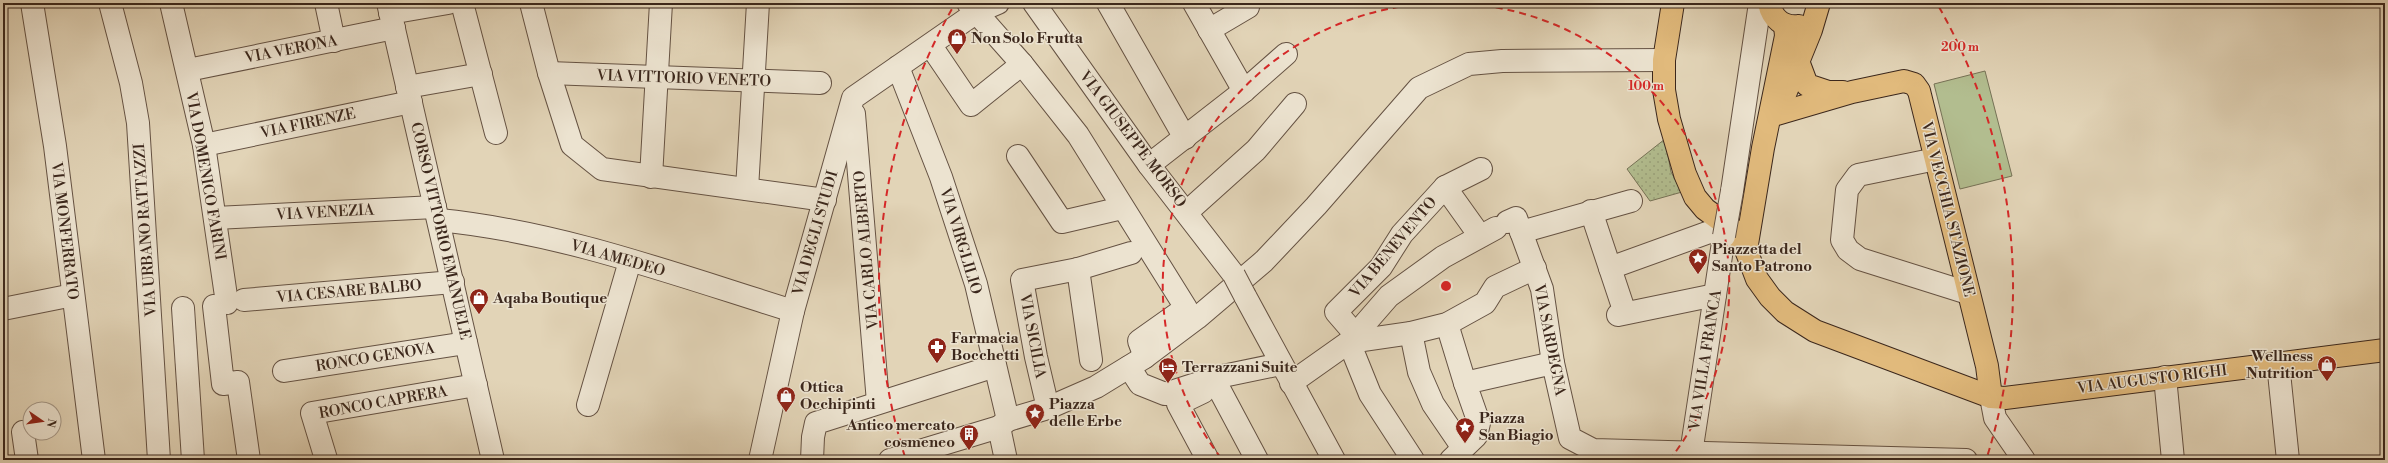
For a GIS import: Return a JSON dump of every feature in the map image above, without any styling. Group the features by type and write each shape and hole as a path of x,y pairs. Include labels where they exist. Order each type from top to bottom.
{"main road":[{"name":"VIA AUGUSTO RIGHI","path":"1673,3 1664,60 1664,90 1669,119 1685,174 1695,197 1705,209 1735,230 1746,250 1757,279 1770,297 1800,323 1815,331 1991,397 2006,398 2385,350"},
{"path":"1746,250 1763,148 1786,36 1785,25 1771,12 1766,3"},
{"path":"1785,25 1802,25 1818,8"},
{"path":"1763,148 1818,8"},
{"path":"1798,61 1807,85 1828,92 1852,92"},
{"name":"VIA VECCHIA STAZIONE","path":"1852,92 1904,80 1914,84 1919,91 1987,366 1991,397"},
{"path":"1777,114 1852,92"}],"street":[{"name":"VIA MONFERRATO","path":"32,3 55,146 94,460"},
{"name":"VIA URBANO RATTAZZI","path":"110,3 131,83 138,123 159,460"},
{"name":"VIA DOMENICO FARINI","path":"171,3 188,70 204,145 228,303 223,384 238,382 249,460"},
{"path":"326,3 334,41"},
{"name":"VIA VERONA","path":"188,70 334,41 390,15 448,3"},
{"path":"462,3 496,133"},
{"path":"531,3 549,73 572,145 602,169 825,200"},
{"path":"651,177 661,3"},
{"path":"747,189 758,3"},
{"path":"853,98 978,13 998,3"},
{"name":"VIA GIUSEPPE MORSO","path":"1034,3 1149,165 1187,212 1232,272 1281,364"},
{"path":"1108,3 1186,138"},
{"path":"1194,3 1244,92"},
{"name":"VIA VILLA FRANCA","path":"1691,456 1723,230 1732,191 1757,31 1766,3"},
{"path":"1209,30 1248,7"},
{"path":"978,13 1022,64 1078,135 1122,208 1186,308"},
{"name":"CORSO VITTORIO EMANUELE","path":"390,15 493,460"},
{"path":"931,46 971,105 1022,64"},
{"path":"1149,165 1244,92 1286,54"},
{"path":"890,460 1004,424 1048,408 1096,387 1137,362 1197,318 1264,261 1316,206 1419,88 1469,64 1502,62 1664,60"},
{"name":"VIA VIRGLILIO","path":"898,68 941,178 976,284 995,366 1004,424"},
{"name":"VIA VITTORIO VENETO","path":"549,73 820,83"},
{"name":"VIA FIRENZE","path":"204,145 409,94 481,74"},
{"name":"VIA DEGLI STUDI","path":"760,460 793,311 853,98"},
{"name":"VIA CARLO ALBERTO","path":"853,98 878,402"},
{"path":"1187,212 1256,150 1295,104"},
{"path":"1018,156 1062,222 1122,208"},
{"path":"1936,159 1858,175 1847,190 1842,240 1848,250 1860,259 1968,293"},
{"path":"1445,187 1481,170"},
{"name":"VIA BENEVENTO","path":"1352,338 1336,312 1381,267 1402,234 1445,187 1504,227"},
{"path":"1291,383 1352,338 1390,296 1443,257 1504,227 1591,212 1630,201"},
{"path":"1591,212 1610,268 1621,314 1715,295"},
{"name":"VIA VENEZIA","path":"215,218 437,213"},
{"name":"VIA AMEDEO","path":"437,213 486,225 530,233 630,260 793,311"},
{"name":"VIA SARDEGNA","path":"1504,227 1535,268 1542,289 1553,363 1570,438 1594,455 1966,460"},
{"path":"1610,268 1723,230"},
{"name":"VIA SICILIA","path":"1048,408 1036,357 1022,280 1078,269 1131,253"},
{"path":"588,405 630,260"},
{"path":"1352,338 1412,333 1447,324 1485,303 1495,287 1535,268"},
{"path":"1078,269 1091,360"},
{"path":"1232,272 1186,308 1139,341 1137,362 1140,384 1165,394 1281,364 1334,460"},
{"name":"VIA CESARE BALBO","path":"228,303 453,282"},
{"path":"3,309 73,295"},
{"path":"183,308 193,460"},
{"path":"1412,333 1419,372 1433,404 1462,445 1479,423 1447,324"},
{"path":"1352,338 1370,394 1412,460"},
{"name":"RONCO GENOVA","path":"284,371 466,343"},
{"path":"1465,382 1553,363"},
{"path":"2278,363 2288,460"},
{"path":"812,460 813,437 816,424 878,402 995,366"},
{"path":"2165,377 2173,460"},
{"path":"1208,460 1178,404 1218,381"},
{"path":"1218,381 1257,460"},
{"name":"RONCO CAPRERA","path":"326,459 312,413 476,385"},
{"path":"1991,397 1995,418 2015,456"},
{"path":"1004,424 1006,460"},
{"path":"24,441 27,460"}],"green space":[{"path":"1985,71 2012,176 1960,189 1934,84"},
{"path":"1665,139 1671,172 1682,192 1650,201 1627,169"}],"place":[{"name":"Non Solo Frutta","path":"957,55"},
{"name":"Piazzetta del Santo Patrono","path":"1698,275"},
{"name":"Aqaba Boutique","path":"479,315"},
{"name":"Farmacia Bocchetti","path":"937,364"},
{"name":"Wellness Nutrition","path":"2327,382"},
{"name":"Terrazzani Suite","path":"1168,384"},
{"name":"Ottica Occhipinti","path":"786,413"},
{"name":"Piazza delle Erbe","path":"1035,430"},
{"name":"Piazza San Biagio","path":"1465,444"},
{"name":"Antico mercato cosmeneo","path":"969,451"}]}
